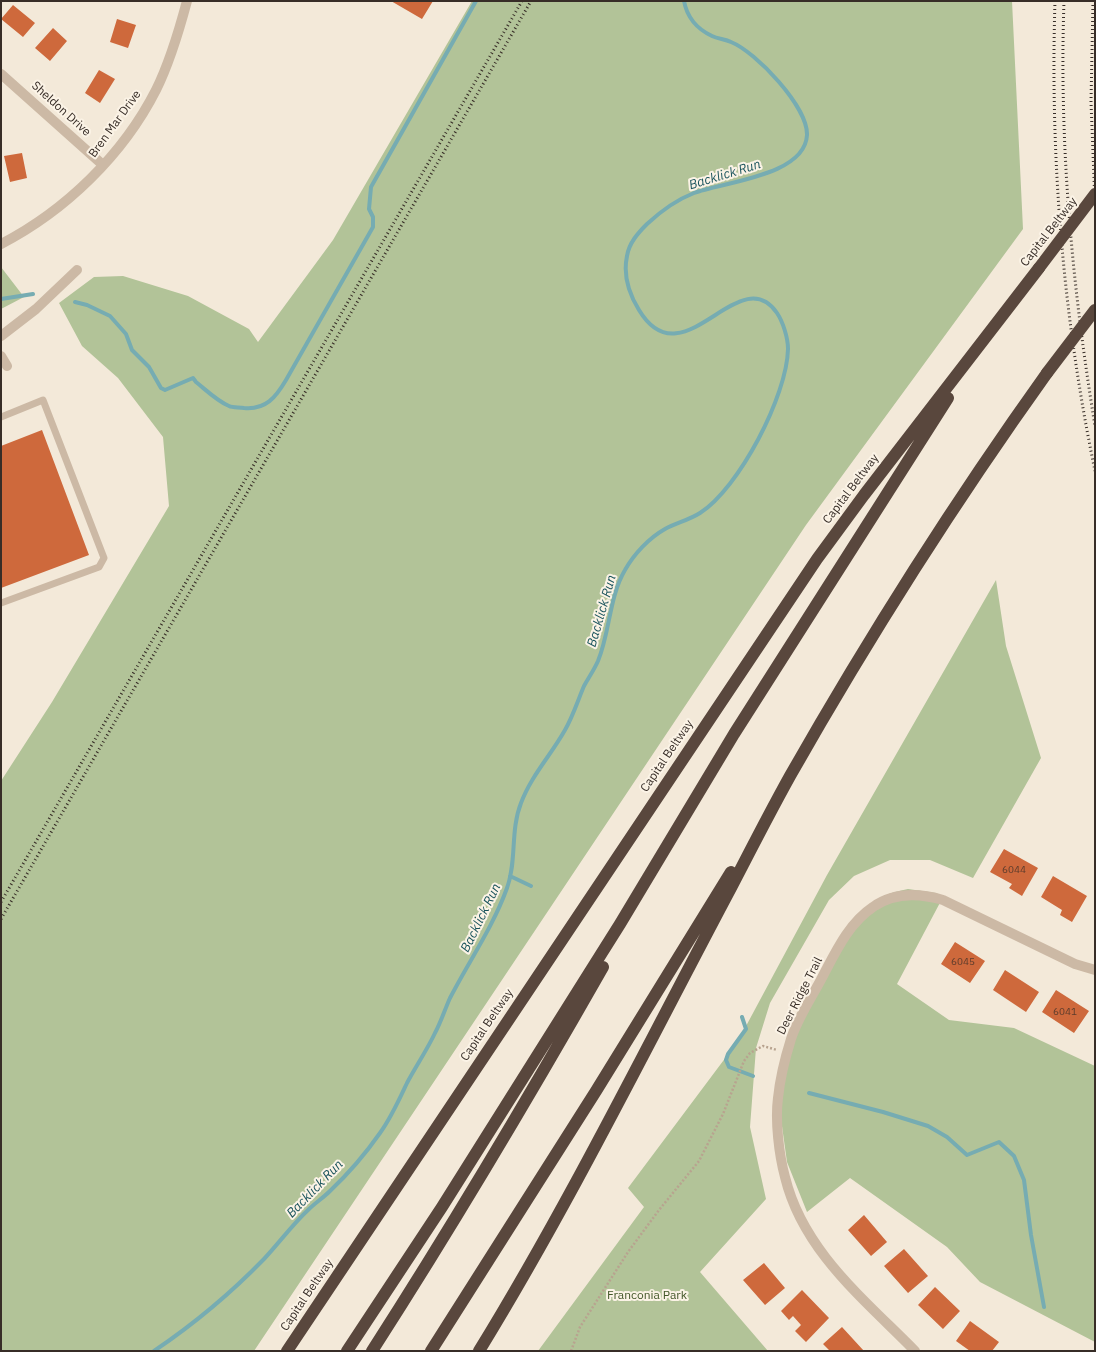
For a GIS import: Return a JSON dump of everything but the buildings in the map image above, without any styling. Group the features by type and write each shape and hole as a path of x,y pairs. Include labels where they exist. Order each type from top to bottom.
{"highway":[{"name":"Capital Beltway","path":"287,1351 773,622 864,494 1095,194"},
{"path":"431,1351 482,1274 789,777 929,545 970,483 1047,373 1095,310"},
{"path":"347,1351 442,1207 620,924 734,734 994,325"},
{"path":"372,1351 430,1261 525,1105 734,734"},
{"path":"479,1351 558,1216 789,777"},
{"path":"425,1351 482,1274"}],"street":[{"name":"Bren Mar Drive","path":"1,244 16,236 63,205 103,165 119,146 156,90 169,59 187,1"},
{"name":"Sheldon Drive","path":"1,74 103,165"},
{"path":"1,336 36,309 77,270"},
{"path":"1,356 7,366"},
{"name":"Deer Ridge Trail","path":"915,1351 831,1266 812,1241 797,1213 784,1176 778,1129 778,1099 791,1038 804,1011 847,933 861,916 874,906 903,895 928,896 942,900 1075,964 1095,970"}],"lane":[{"path":"1,416 43,400 104,558 99,567 1,604"}],"path":[{"path":"571,1351 580,1327 628,1252 659,1210 699,1161 723,1114 744,1061 750,1054 764,1046 787,1054"}],"green space":[{"path":"472,1 1012,1 1023,229 806,525 254,1351 1,1351 1,781 52,702 169,506 163,437 118,378 82,346 59,303 94,277 123,276 188,296 249,329 258,342 333,240"},
{"path":"1,267 24,297 1,309"},
{"name":"Franconia Park","path":"996,580 1006,646 1041,758 973,878 930,860 890,860 854,876 829,900 770,1003 756,1048 750,1127 766,1199 700,1272 768,1351 538,1351 644,1207 628,1188 738,1041 827,875"},
{"path":"908,889 936,893 943,897 897,984 949,1020 1014,1028 1095,1066 1095,1342 980,1282 947,1247 850,1178 807,1212 787,1162 780,1112 784,1064 800,1014 855,918 878,899 892,893"}],"waterway":[{"path":"75,302 87,305 110,316 126,334 132,350 149,367 161,388 165,390 193,378 216,398 231,407 252,408 264,405 270,401 286,380 373,227 373,217 369,209 371,187 476,1"},
{"name":"Backlick Run","path":"154,1351 211,1308 251,1272 270,1253 302,1216 327,1194 350,1170 369,1148 384,1127 432,1039 450,998 495,916 510,878 516,824 521,803 530,784 565,730 584,686 598,661 616,592 625,570 637,552 653,537 665,529 700,513 715,501 745,463 770,415 786,369 788,349 785,330 777,313 762,300 746,300 728,307 692,329 674,334 656,329 639,310 632,297 626,277 628,251 634,238 647,224 669,206 694,193 742,181 778,168 793,160 803,149 807,135 805,123 799,110 779,82 754,57 741,48 729,41 712,36 697,26 690,17 684,1"},
{"path":"1,299 33,294"},
{"path":"510,876 531,886"},
{"path":"742,1017 746,1029 728,1054 726,1060 729,1067 753,1076"},
{"path":"809,1093 883,1112 928,1126 947,1137 967,1155 999,1142 1014,1156 1024,1180 1031,1235 1044,1307"}],"railway":[{"path":"1,902 522,1"},
{"path":"1,919 531,1"},
{"path":"1055,1 1055,119 1061,237 1075,355 1095,471"},
{"path":"1064,1 1064,108 1069,214 1080,320 1095,426"},
{"path":"1093,1 1091,102 1095,204"}]}
